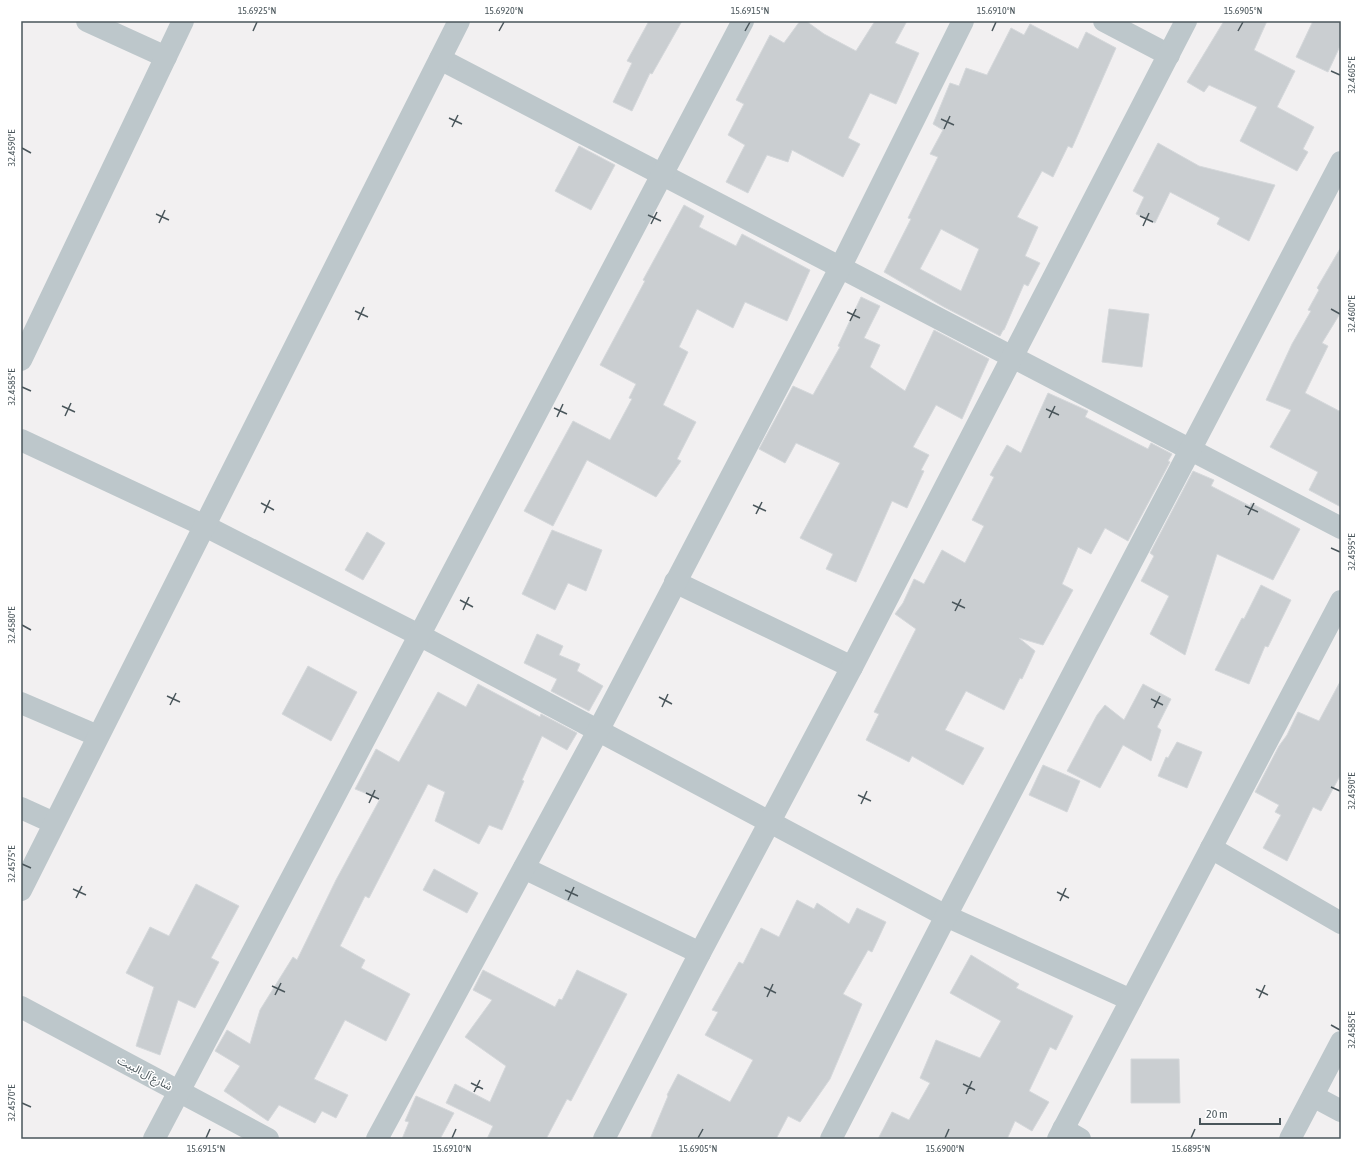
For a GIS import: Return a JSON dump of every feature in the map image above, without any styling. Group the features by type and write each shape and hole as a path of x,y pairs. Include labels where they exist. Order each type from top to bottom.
{"street":[{"path":"87,21 166,57"},
{"path":"21,360 183,21"},
{"path":"21,890 459,21"},
{"path":"154,1139 743,21"},
{"path":"377,1139 598,731 840,268 963,21"},
{"path":"1104,21 1168,54"},
{"path":"604,1139 700,952 852,667 1186,21"},
{"path":"440,59 840,268 1192,449 1341,528"},
{"path":"831,1139 946,916 1341,162"},
{"path":"21,440 205,526 419,635 946,916 1131,1000"},
{"path":"675,582 852,667"},
{"path":"1067,1136 1131,1000 1341,601"},
{"path":"21,703 98,736"},
{"path":"21,808 54,823"},
{"path":"1211,848 1341,923"},
{"path":"524,868 700,952"},
{"name":"شارع آل البيت","path":"21,1007 268,1139"},
{"path":"1290,1139 1341,1042"},
{"path":"1313,1096 1341,1111"}],"building":[{"path":"649,21 682,21 652,74 650,73 632,111 613,102 632,63 627,61"},
{"path":"800,21 806,21 824,34 856,51 875,21 907,21 895,43 919,53 896,104 870,93 848,138 860,144 843,177 792,150 788,162 767,155 748,193 726,182 745,145 728,135 744,104 736,100 770,35 784,43"},
{"path":"1224,21 1267,21 1254,50 1295,71 1277,107 1314,127 1303,149 1308,152 1297,171 1240,141 1257,107 1209,85 1204,92 1187,82"},
{"path":"1313,21 1341,21 1341,44 1328,72 1296,57"},
{"path":"1030,24 1078,49 1086,32 1116,48 1072,148 1068,146 1053,177 1042,171 1017,217 1038,227 1025,256 1040,263 1028,286 1024,284 1000,336 944,307 884,272 911,219 908,218 938,157 930,154 943,130 933,124 950,83 959,86 966,68 987,75 1011,28 1024,35","holes":["941,229 979,249 961,291 920,269"]},
{"path":"1158,143 1199,166 1275,185 1249,241 1217,224 1220,218 1170,192 1155,223 1136,214 1144,197 1133,191"},
{"path":"579,146 615,165 591,210 555,191"},
{"path":"684,205 704,216 699,227 736,246 742,234 810,270 787,321 745,302 733,328 697,309 679,347 688,352 663,405 696,422 677,459 681,461 656,497 587,460 553,526 524,511 573,421 610,440 632,399 629,398 636,384 600,365 645,281 643,280"},
{"path":"1341,247 1341,312 1322,343 1328,346 1305,393 1341,412 1341,507 1309,490 1318,472 1270,447 1291,410 1266,400 1292,344 1311,311 1308,310 1319,290 1317,288"},
{"path":"861,297 880,306 864,338 880,345 870,367 905,391 934,330 989,359 962,419 936,405 913,447 929,455 921,470 924,471 907,508 892,501 856,582 826,569 833,554 800,538 840,463 796,443 785,463 759,449 793,386 813,395 840,347 838,346"},
{"path":"1109,309 1149,314 1142,367 1102,362"},
{"path":"1048,393 1088,411 1085,417 1148,449 1151,443 1172,454 1168,461 1170,462 1128,541 1105,528 1091,554 1078,547 1062,584 1073,590 1043,645 1019,638 1035,651 1022,679 1020,678 1004,710 966,691 945,730 984,748 963,785 912,756 909,762 866,740 879,714 874,712 916,629 895,614 903,603 914,579 924,584 942,550 965,563 984,526 972,520 994,477 990,475 1007,445 1021,453"},
{"path":"1193,471 1214,480 1211,486 1250,506 1251,503 1300,529 1273,580 1217,554 1185,655 1150,634 1169,596 1141,581 1154,556 1150,553"},
{"path":"552,530 602,550 586,591 568,583 555,610 522,594"},
{"path":"367,532 385,543 363,580 345,570"},
{"path":"1261,585 1291,600 1268,647 1265,646 1249,684 1215,670 1242,618 1244,619"},
{"path":"537,634 563,646 559,655 580,664 577,671 603,686 589,711 551,691 557,679 524,663"},
{"path":"308,666 357,692 331,741 282,714"},
{"path":"1341,680 1341,774 1321,811 1313,807 1287,861 1263,848 1281,815 1275,812 1279,805 1255,792 1279,746 1287,735 1298,712 1319,721"},
{"path":"478,684 540,717 541,714 577,733 567,750 542,736 502,830 489,825 479,844 435,821 445,792 428,784 369,898 365,896 340,946 365,960 361,968 410,994 386,1041 345,1020 314,1079 348,1095 336,1118 322,1111 315,1123 279,1105 268,1121 224,1091 240,1066 215,1051 227,1030 250,1044 260,1010 293,957 297,960 336,880 380,799 355,789 376,749 399,762 438,692 466,707"},
{"path":"1143,684 1171,699 1157,727 1161,730 1151,761 1123,745 1100,788 1067,771 1097,715 1105,705 1124,720"},
{"path":"1177,742 1202,752 1187,788 1158,776 1166,757 1168,758"},
{"path":"1043,765 1080,781 1067,812 1029,795"},
{"path":"434,869 478,893 467,913 423,890"},
{"path":"196,884 239,906 211,958 219,962 195,1008 178,1000 160,1055 136,1046 154,987 126,973 150,927 169,936"},
{"path":"797,900 814,909 817,903 849,924 857,908 886,922 872,952 868,950 843,994 862,1004 830,1079 800,1122 788,1116 776,1139 650,1139 668,1096 667,1095 678,1074 730,1102 753,1060 705,1035 718,1012 712,1010 739,962 743,964 761,928 779,937"},
{"path":"971,955 1019,984 1016,988 1073,1016 1056,1050 1050,1047 1029,1091 1049,1102 1032,1131 1015,1121 1007,1139 878,1139 892,1112 909,1120 930,1083 920,1078 936,1040 980,1058 1001,1021 950,993"},
{"path":"483,970 555,1007 559,999 562,1000 577,970 627,994 571,1101 567,1099 546,1139 487,1139 493,1126 446,1103 455,1084 490,1102 506,1066 465,1037 492,1000 473,990"},
{"path":"1131,1059 1179,1059 1180,1103 1131,1103"},
{"path":"416,1096 454,1113 440,1139 402,1139 409,1122 405,1121"}]}
